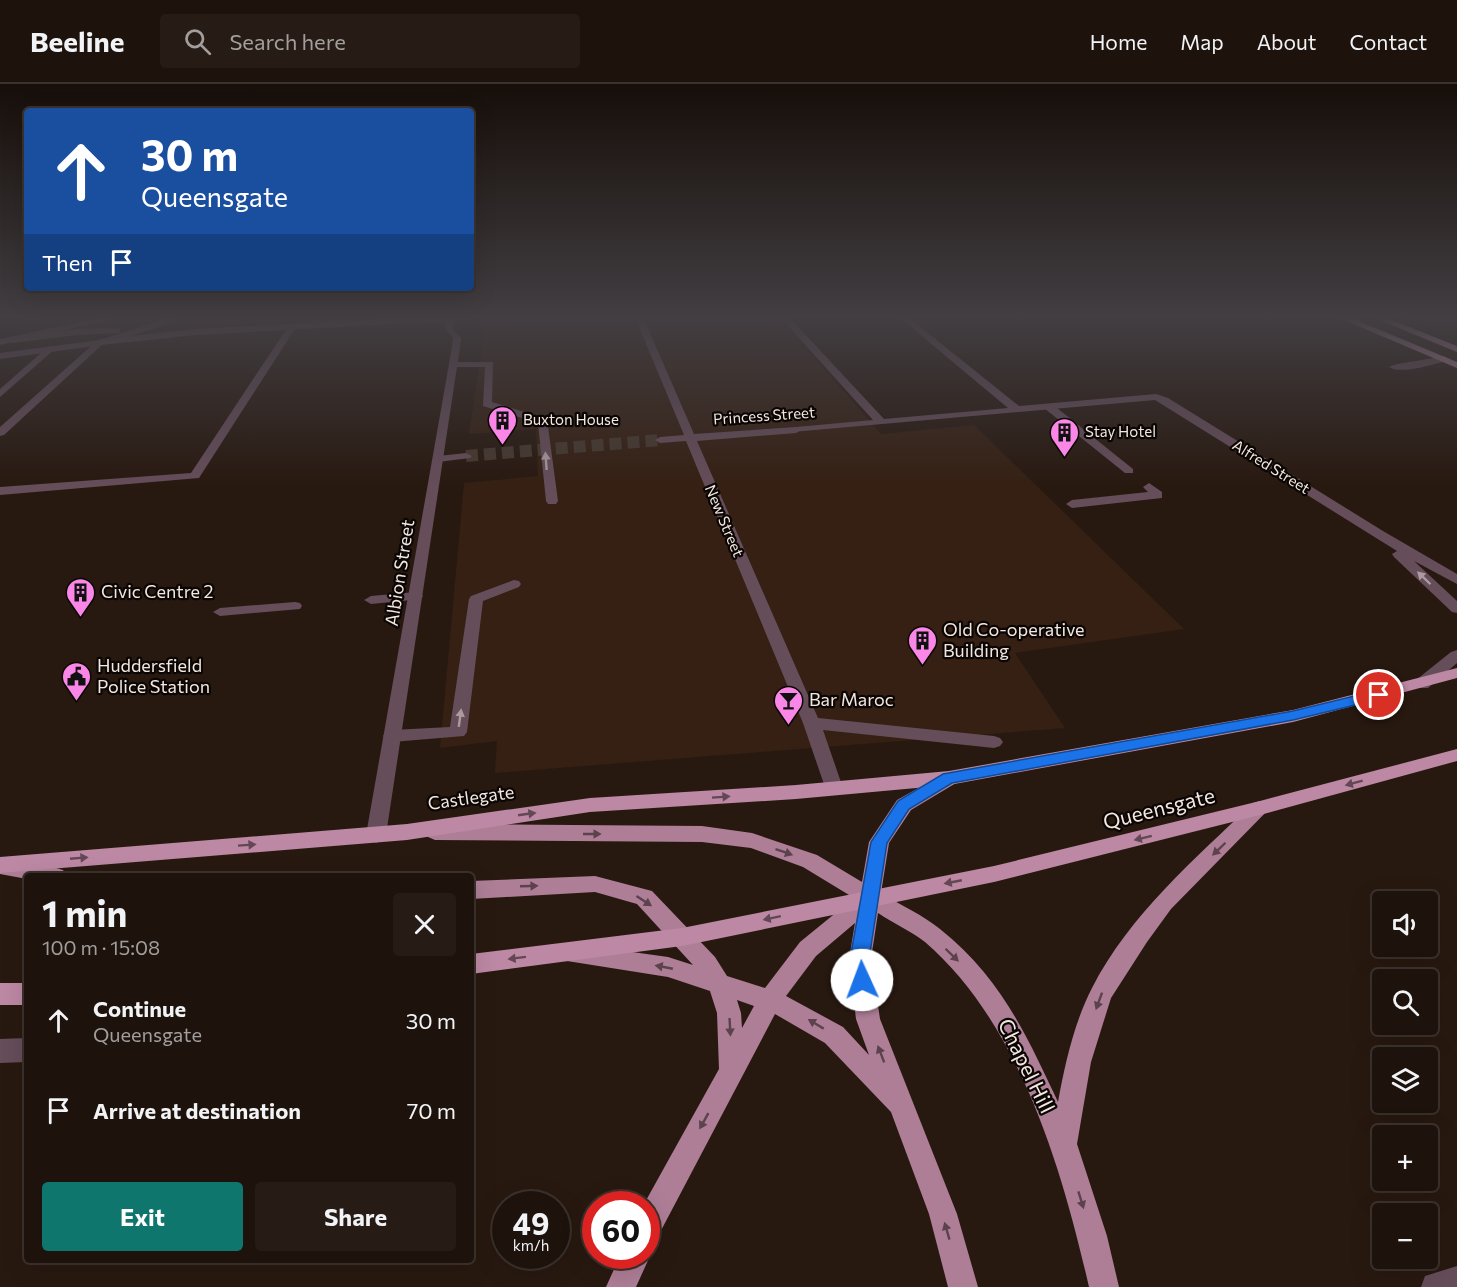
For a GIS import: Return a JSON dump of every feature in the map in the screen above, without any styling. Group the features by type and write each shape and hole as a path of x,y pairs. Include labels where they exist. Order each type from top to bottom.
{"highway":[{"path":"948,778 1293,716 1457,673"},
{"name":"Queensgate","path":"870,898 994,874 1260,808 1457,755"},
{"name":"Castlegate","path":"0,865 407,832 591,805 948,778"},
{"path":"474,964 682,937 870,898"},
{"path":"0,994 24,994"}],"main road":[{"path":"948,778 904,805 879,842 860,959 868,1019 943,1214 963,1287"},
{"path":"1064,1144 1078,1062 1101,994 1139,935 1163,903 1260,808"},
{"name":"Chapel Hill","path":"407,832 702,834 752,841 810,861 932,936 988,993 1014,1036 1064,1144 1092,1236 1104,1287"},
{"path":"0,865 41,873"},
{"path":"474,890 595,884 644,897 707,964 720,985 729,1012 732,1070"},
{"path":"660,1204 770,1000 808,949 870,898"},
{"path":"563,953 668,967 770,1000 834,1035 902,1108"},
{"path":"621,1287 629,1269"}],"street":[{"path":"0,394 24,373"},
{"path":"0,433 66,373"},
{"path":"0,491 195,476 262,373"},
{"name":"Albion Street","path":"376,835 452,373"},
{"path":"489,373 487,404 543,421 552,501"},
{"name":"New Street","path":"662,373 812,723 834,788"},
{"path":"836,373 881,422"},
{"path":"972,373 1017,410"},
{"name":"Princess Street","path":"660,440 796,430 1147,396 1164,400"},
{"name":"Alfred Street","path":"1164,400 1378,534 1457,580"},
{"path":"1048,406 1129,471"},
{"path":"438,459 466,456"},
{"path":"1072,504 1158,495 1149,487"},
{"name":"Alfred Street","path":"1378,534 1457,569"},
{"name":"Alfred Street","path":"1378,534 1457,609"},
{"path":"393,736 458,732 476,599 514,584"},
{"path":"371,600 416,596"},
{"path":"220,612 295,606"},
{"path":"1422,684 1457,655"},
{"path":"812,723 994,742"},
{"path":"0,1051 24,1050"},
{"path":"1436,1287 1457,1281"}],"shaded area":[{"path":"478,373 828,373 881,434 974,425 1184,629 1015,653 1065,728 495,773 497,741 440,748 464,483 538,476 536,429 469,434"}],"tunnel":[{"path":"466,456 660,440"}],"place":[{"name":"Buxton House","path":"502,446"},
{"name":"Stay Hotel","path":"1064,458"},
{"name":"Civic Centre 2","path":"80,618"},
{"name":"Old Co-operative Building","path":"922,666"},
{"name":"Huddersfield Police Station","path":"76,702"},
{"name":"Bar Maroc","path":"788,726"}],"route":[{"path":"862,980 860,959 879,842 904,805 948,778 1293,716 1379,695"}]}
